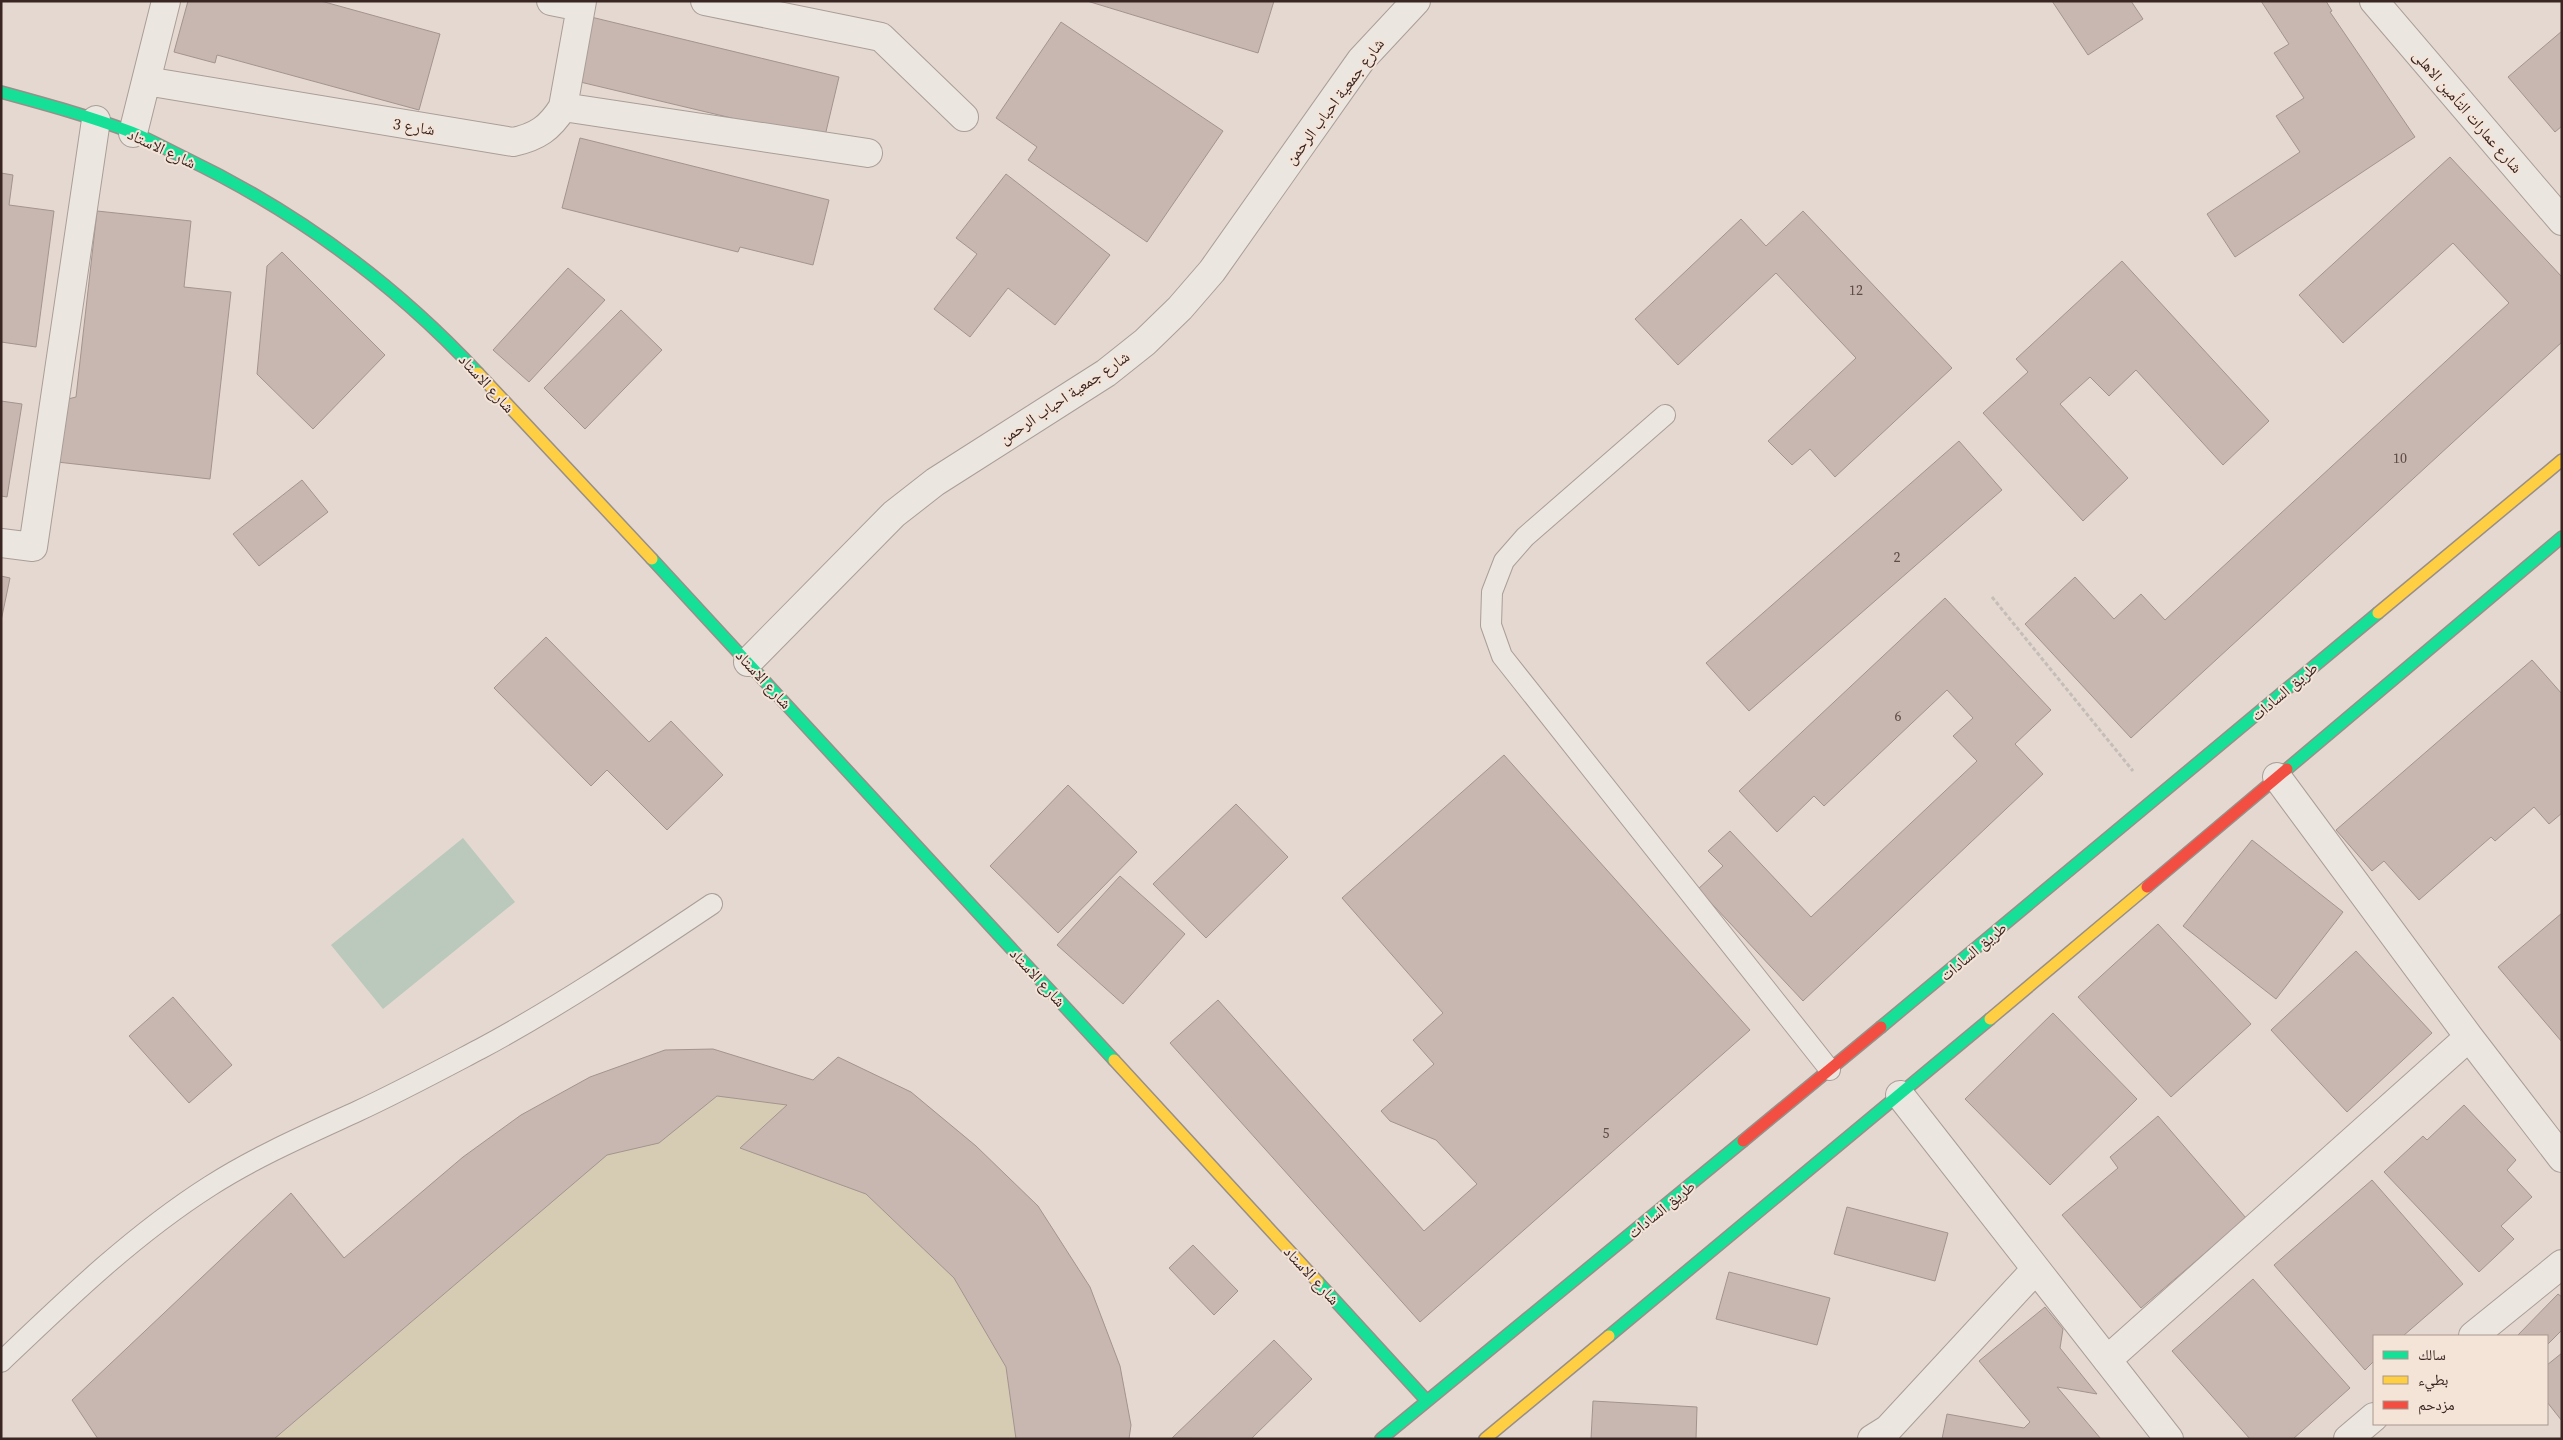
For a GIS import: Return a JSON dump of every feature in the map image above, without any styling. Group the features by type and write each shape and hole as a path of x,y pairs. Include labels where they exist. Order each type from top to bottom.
{"main road":[{"name":"شارع الاستاد","path":"1,92 61,108 133,133 223,176 309,228 389,288 462,356 748,662 1427,1400"},
{"name":"طريق السادات","path":"1381,1439 1830,1070 2562,460"},
{"path":"1493,1436 2562,537"}],"street":[{"path":"133,133 166,1"},
{"path":"551,1 581,4"},
{"path":"705,1 881,38 964,117"},
{"name":"شارع عمارات التأمين الاهلى","path":"2374,1 2562,222"},
{"name":"شارع جمعية احباب الرحمن","path":"748,662 894,514 935,482 1106,373 1144,342 1180,308 1212,271 1360,60 1414,2"},
{"name":"شارع 3","path":"146,81 513,142 529,139 543,132 554,121 563,107 581,4"},
{"path":"563,107 868,153"},
{"path":"1,543 34,547 96,120"},
{"path":"2277,777 2469,1037 2562,1158"},
{"path":"2107,1360 2469,1037"},
{"path":"1900,1094 2169,1439"},
{"path":"2475,1335 2562,1264"},
{"path":"1872,1439 1888,1429 2036,1269"},
{"path":"2348,1439 2373,1418"}],"lane":[{"path":"1665,415 1525,537 1504,561 1492,592 1491,625 1502,656 1830,1070"},
{"path":"1,1362 58,1308 118,1256 162,1220 209,1187 257,1158 360,1110 481,1048 599,980 712,904"}],"path":[{"path":"1992,597 2156,798"}],"shaded area":[{"path":"463,838 515,902 383,1009 331,945"},
{"path":"713,1049 813,1080 838,1057 911,1092 976,1146 1038,1206 1090,1287 1120,1366 1131,1425 1129,1439 98,1439 72,1400 291,1193 345,1258 665,1050"}],"building":[{"path":"188,1 321,1 440,34 419,110 217,55 215,63 174,52"},
{"path":"1087,1 1274,1 1258,53"},
{"path":"2052,1 2131,1 2143,19 2088,55"},
{"path":"2261,1 2326,1 2332,11 2330,12 2415,137 2235,257 2207,214 2300,152 2276,116 2304,98 2274,53 2289,44"},
{"path":"591,17 839,77 824,140 576,81"},
{"path":"1061,22 1223,131 1147,242 1028,160 1037,147 996,118"},
{"path":"2562,31 2562,126 2555,132 2508,77"},
{"path":"580,138 829,200 813,265 740,247 738,252 562,208"},
{"path":"2450,157 2562,277 2562,342 2131,738 2025,624 2075,577 2114,619 2141,594 2165,620 2509,303 2453,243 2343,343 2299,295"},
{"path":"1,173 13,175 9,205 54,211 36,347 1,342"},
{"path":"1006,174 1110,255 1055,325 1008,288 970,337 934,309 977,254 956,238"},
{"path":"97,211 191,221 184,287 231,292 210,479 57,462 64,400 76,397"},
{"path":"1803,211 1952,368 1835,477 1810,449 1792,465 1768,441 1856,358 1776,273 1678,365 1635,319 1741,219 1766,246"},
{"path":"282,252 385,355 313,429 257,374 267,266"},
{"path":"2122,261 2269,421 2223,465 2136,370 2109,396 2090,377 2060,404 2128,478 2083,521 1983,413 2028,372 2016,359"},
{"path":"568,268 605,300 529,382 493,350"},
{"path":"621,310 662,350 585,429 544,388"},
{"path":"1,401 22,404 7,497 1,496"},
{"path":"1959,441 2002,490 1749,711 1706,663"},
{"path":"302,480 328,512 259,566 233,534"},
{"path":"1,576 10,578 1,621"},
{"path":"1945,598 2051,710 2015,744 2043,774 1803,1001 1698,889 1723,866 1708,851 1730,831 1811,917 1977,761 1953,736 1973,718 1947,690 1824,806 1814,796 1777,832 1739,791"},
{"path":"546,637 649,742 671,721 723,775 667,830 607,770 591,786 494,688"},
{"path":"2532,660 2562,694 2562,813 2549,824 2534,807 2495,841 2491,837 2419,900 2384,861 2372,871 2336,830"},
{"path":"1504,755 1750,1030 1420,1322 1170,1043 1218,1000 1424,1231 1477,1184 1436,1140 1390,1121 1381,1111 1434,1064 1413,1040 1443,1013 1342,898"},
{"path":"1068,785 1137,852 1058,933 990,866"},
{"path":"1236,804 1288,857 1206,938 1153,884"},
{"path":"2252,840 2343,912 2276,999 2183,926"},
{"path":"1120,876 1185,934 1123,1004 1057,945"},
{"path":"2562,913 2562,1042 2498,967"},
{"path":"2158,924 2251,1024 2171,1097 2078,997"},
{"path":"2356,951 2432,1033 2347,1112 2271,1030"},
{"path":"173,997 232,1065 189,1103 129,1036"},
{"path":"2053,1013 2137,1099 2050,1185 1965,1099"},
{"path":"713,1049 813,1080 838,1057 911,1092 976,1146 1038,1206 1090,1287 1120,1366 1131,1425 1129,1439 1016,1439 1006,1367 954,1278 866,1194 740,1148 787,1105 717,1096 659,1143 607,1155 274,1439 98,1439 72,1400 291,1193 344,1258 463,1157 521,1115 590,1077 665,1050"},
{"path":"2464,1105 2516,1160 2507,1170 2532,1197 2501,1226 2514,1239 2479,1272 2384,1172 2423,1136 2427,1140"},
{"path":"2158,1116 2246,1218 2141,1308 2062,1215 2118,1168 2110,1157"},
{"path":"2372,1180 2463,1284 2404,1335 2373,1335 2373,1362 2365,1370 2274,1265"},
{"path":"1847,1207 1948,1233 1935,1281 1834,1254"},
{"path":"1193,1245 1238,1291 1214,1315 1169,1268"},
{"path":"1729,1272 1830,1298 1817,1345 1716,1319"},
{"path":"2253,1279 2350,1388 2293,1439 2250,1439 2172,1351"},
{"path":"2558,1294 2562,1297 2562,1330 2548,1344 2548,1335 2518,1335"},
{"path":"2045,1307 2063,1329 2060,1348 2097,1394 2057,1387 2101,1439 1942,1439 1947,1414 2024,1428 2030,1422 1979,1361"},
{"path":"1274,1340 1312,1379 1251,1439 1172,1438"},
{"path":"2562,1353 2562,1421 2548,1403 2548,1364"},
{"path":"1593,1401 1697,1407 1696,1439 1591,1439"}],"traffic: fast":[{"path":"1,92 83,115 138,135 264,200 341,251 377,279 446,340 478,373"},
{"path":"2287,769 2562,537"},
{"path":"652,559 1114,1060"},
{"path":"1881,1027 2378,613"},
{"path":"1609,1336 1990,1019"},
{"path":"1381,1439 1743,1141"},
{"path":"1318,1282 1427,1401"}],"traffic: slow":[{"path":"478,373 652,559"},
{"path":"2378,613 2562,460"},
{"path":"1990,1019 2147,887"},
{"path":"1114,1060 1318,1282"},
{"path":"1485,1439 1609,1336"}],"traffic: jam":[{"path":"2147,887 2287,769"},
{"path":"1743,1141 1881,1027"}]}
